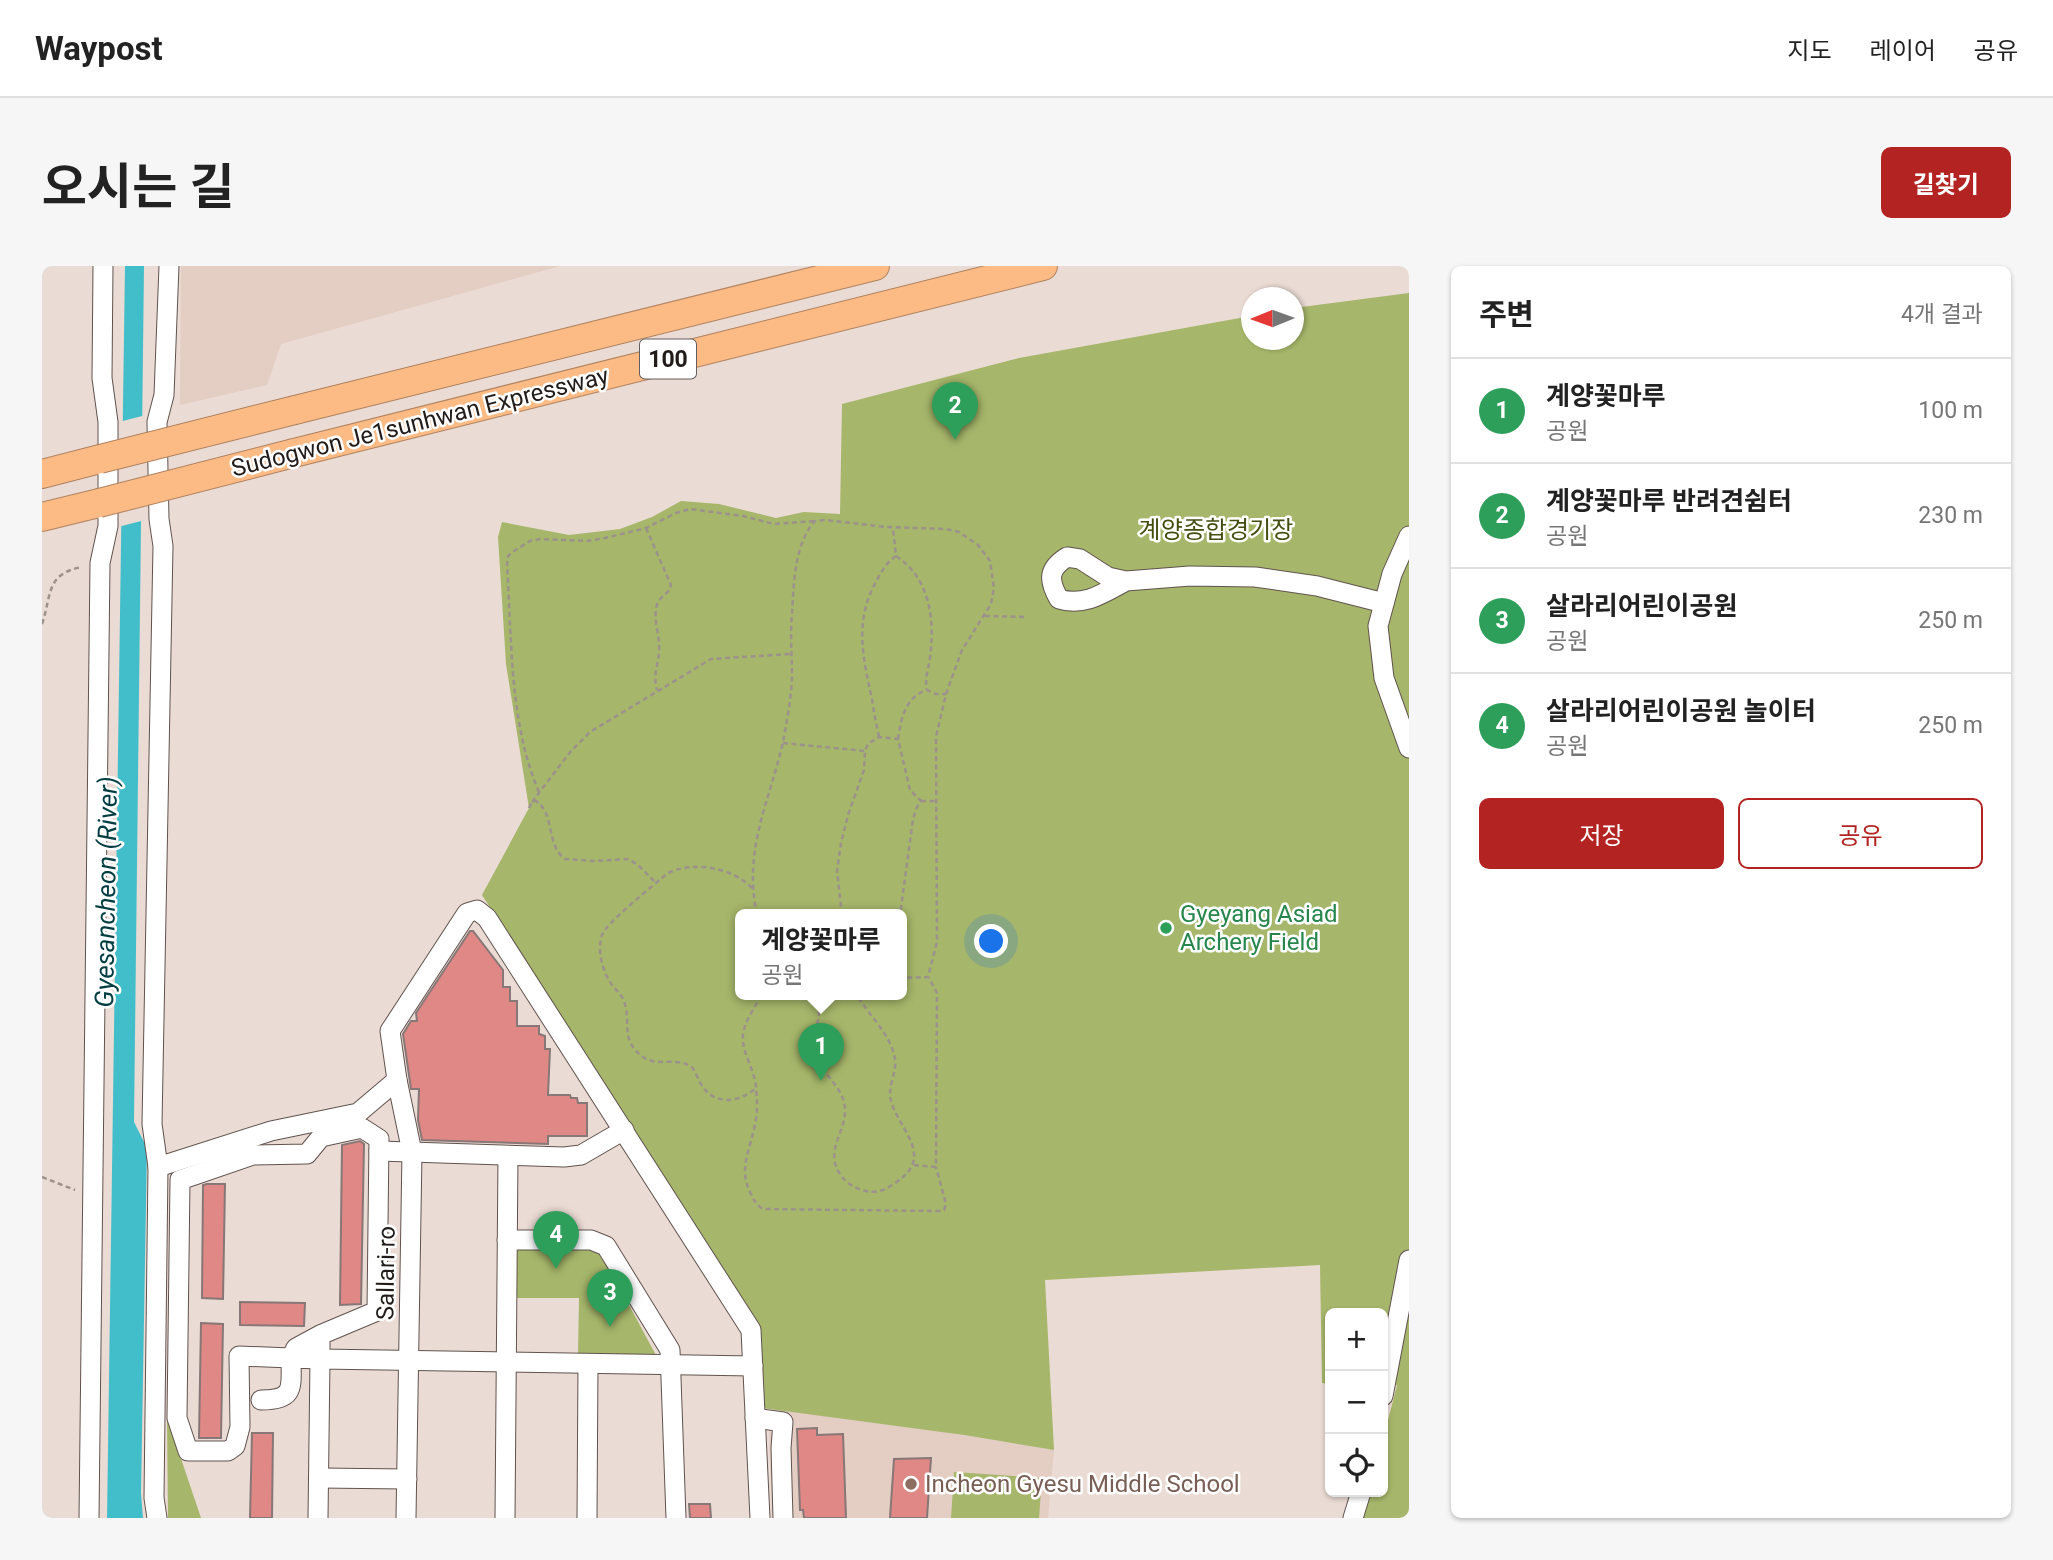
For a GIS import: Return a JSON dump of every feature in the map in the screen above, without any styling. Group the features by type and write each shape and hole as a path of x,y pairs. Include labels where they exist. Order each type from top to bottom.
{"highway":[{"name":"Sudogwon Je1sunhwan Expressway","path":"42,474 874,266"},
{"name":"Sudogwon Je1sunhwan Expressway","path":"42,517 1043,266"}],"street":[{"path":"89,1518 100,563 108,526 108,422 103,379 103,266"},
{"path":"156,1518 154,1498 158,1167 152,1124 163,546 159,519 157,422 164,395 169,266"},
{"path":"1409,536 1392,574 1378,626 1384,678 1409,748"},
{"path":"1126,581 1190,576 1255,577 1317,586 1384,603"},
{"name":"Sallari-ro","path":"406,1518 412,1152 390,1031 467,912 477,910 487,918 624,1130"},
{"path":"158,1167 271,1131 358,1113 397,1080"},
{"path":"261,1400 277,1400 286,1396 291,1389 290,1358 296,1348 377,1311 379,1139 362,1128 321,1137 307,1154 253,1155 180,1180 177,1418 188,1451 228,1451 235,1446 239,1430 239,1356 290,1358 320,1359 409,1361 753,1366"},
{"path":"379,1151 564,1157 581,1154 624,1130 751,1330 760,1518"},
{"path":"505,1518 508,1156"},
{"path":"507,1240 591,1240 606,1246 670,1350 676,1518"},
{"path":"1388,1371 1409,1260"},
{"path":"318,1518 320,1335"},
{"path":"587,1518 588,1364"},
{"path":"755,1418 783,1422 783,1518"},
{"path":"318,1478 407,1479"},
{"path":"1353,1518 1359,1497"}],"path":[{"path":"539,792 520,723 510,621 508,556 521,545 540,539 587,541 646,528 690,509 743,516 774,524 825,520 946,529 959,532 978,545 989,561 994,588 991,604 962,650 946,694 936,737 937,942 928,977 937,993 936,1167 946,1204 944,1210 760,1208 746,1184 747,1150 755,1126 756,1088 743,1045 744,1032 758,1000"},
{"path":"756,909 752,888 756,834 783,743 790,702 790,654 799,551 807,530 815,521"},
{"path":"892,527 896,556"},
{"path":"646,528 671,585 670,590 657,604 659,646 654,675 657,690"},
{"path":"896,556 904,561 919,581 931,611 932,635 926,672 927,690"},
{"path":"879,737 863,664 862,626 873,587 887,564 896,556"},
{"path":"42,624 51,586 57,577 69,569 100,563"},
{"path":"985,616 1026,617"},
{"path":"529,808 571,751 590,732 657,690 715,658 790,654"},
{"path":"936,801 921,802 909,790 898,739 906,706 914,696 927,690 946,694"},
{"path":"841,909 837,871 841,843 864,770 865,751 868,744 879,737 898,739"},
{"path":"783,743 865,751"},
{"path":"532,802 537,801 544,808 554,847 561,856 594,861 628,859 656,883"},
{"path":"901,909 912,827 921,802"},
{"path":"752,888 741,878 730,874 696,867 679,868 656,883 606,926 601,937 601,960 610,982 623,998 628,1040 641,1056 688,1065 694,1069 707,1092 723,1100 737,1100 756,1088"},
{"path":"907,978 928,977"},
{"path":"816,1000 820,1014 813,1037 815,1054 824,1072 844,1098 846,1112 836,1139 838,1171 844,1180 853,1186 874,1192 897,1182 914,1165 915,1156 889,1091 894,1065 893,1054 879,1024 861,1000"},
{"path":"914,1165 936,1167"},
{"path":"42,1177 92,1196"}],"shaded area":[{"path":"181,266 560,266 281,344 267,385 180,405"},
{"name":"Incheon Gyesu Middle School","path":"773,1409 1054,1450 1048,1518 772,1518 769,1430"}],"green space":[{"name":"계양종합경기장","path":"1409,293 1409,1518 1361,1518 1367,1497 1388,1497 1388,1420 1397,1385 1388,1384 1388,1308 1325,1308 1325,1383 1322,1383 1320,1265 1045,1280 1054,1450 762,1408 758,1325 482,895 529,808 506,664 498,537 502,522 569,535 620,529 652,517 681,501 719,504 776,518 804,512 840,514 842,404 1019,358 1241,318 1241,350 1304,350 1304,307"},
{"path":"513,1246 594,1247 601,1253 657,1357 578,1355 579,1298 512,1298"},
{"path":"167,1417 201,1518 168,1518"},
{"path":"954,1472 1042,1478 1039,1518 951,1518"}],"water":[{"path":"125,266 144,266 134,1122 147,1148 141,1493 143,1518 107,1518"}],"pier":[{"path":"146,415 145,520 118,527 119,422"}],"building":[{"path":"470,931 473,931 503,970 503,987 510,987 510,1001 517,1001 517,1026 539,1026 539,1034 545,1036 545,1049 550,1049 548,1095 570,1095 571,1098 577,1098 578,1103 587,1103 587,1136 548,1136 548,1144 422,1140 418,1120 419,1089 411,1089 403,1034 411,1021 417,1021 416,1013"},
{"path":"360,1141 364,1144 361,1304 340,1305 342,1145"},
{"path":"225,1184 223,1299 202,1298 203,1185"},
{"path":"240,1302 305,1303 304,1326 240,1325"},
{"path":"201,1323 223,1324 221,1438 199,1438"},
{"path":"817,1428 817,1435 843,1434 846,1518 804,1518 803,1510 800,1510 797,1429"},
{"path":"252,1433 273,1433 272,1518 250,1518"},
{"path":"931,1458 927,1518 890,1518 894,1459"},
{"path":"689,1504 710,1504 711,1518 690,1518"}],"place":[{"name":"계양꽃마루 반려견쉼터","path":"955,440"},
{"name":"Gyeyang Asiad Archery Field","path":"1166,928"},
{"name":"계양꽃마루","path":"821,1081"},
{"name":"살라리어린이공원 놀이터","path":"556,1269"},
{"name":"살라리어린이공원","path":"610,1327"},
{"name":"Incheon Gyesu Middle School","path":"911,1484"}],"water label":[{"name":"Gyesancheon (River)","path":"106,892"}]}
